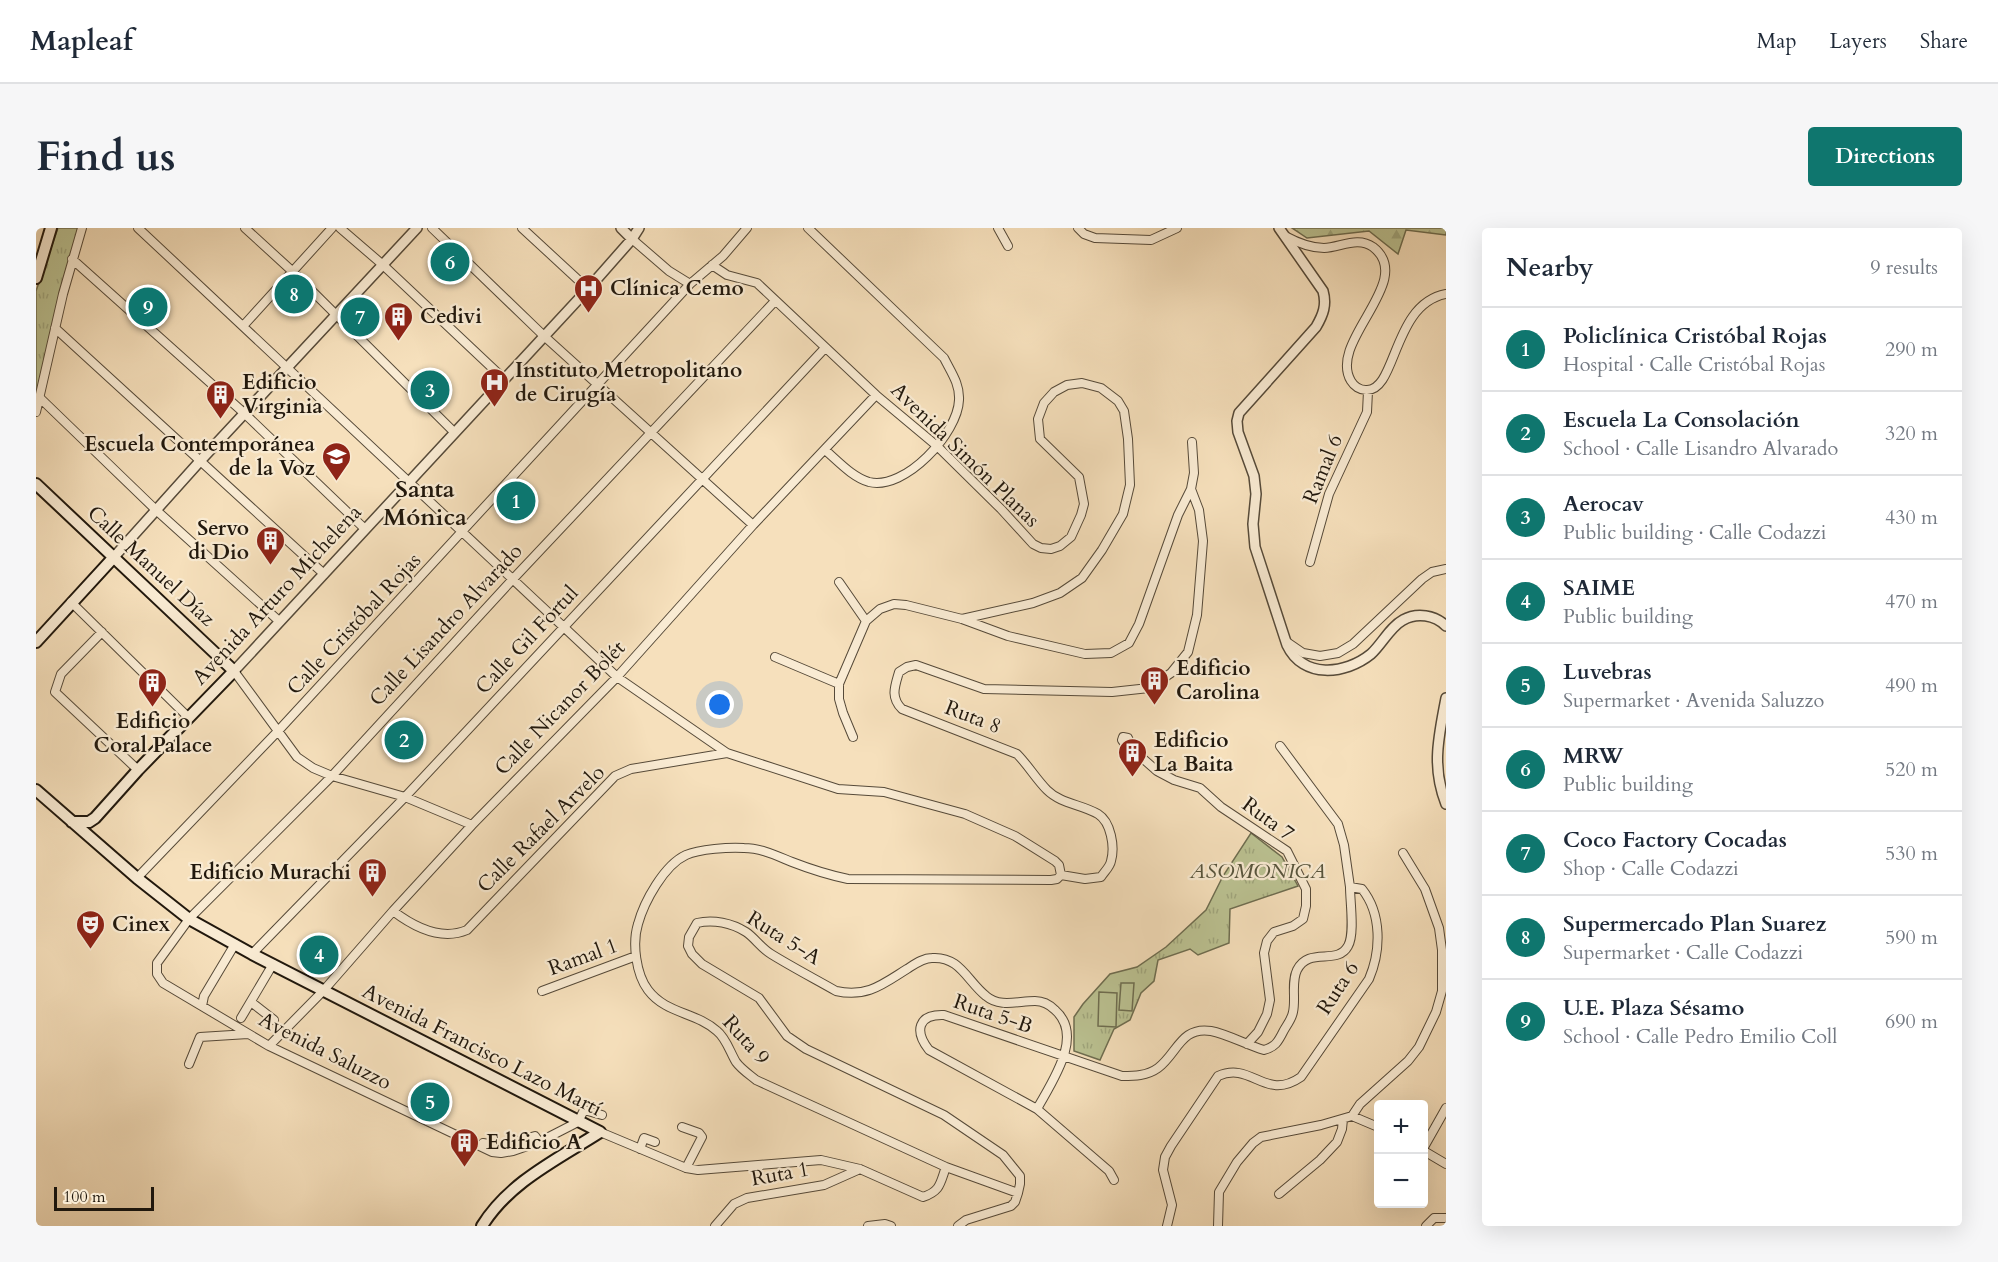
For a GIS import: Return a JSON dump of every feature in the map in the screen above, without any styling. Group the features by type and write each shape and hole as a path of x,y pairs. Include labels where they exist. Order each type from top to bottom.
{"main road":[{"path":"36,278 51,228"},
{"name":"Calle Manuel Díaz","path":"39,489 234,671"},
{"path":"38,637 114,557"},
{"name":"Avenida Arturo Michelena","path":"95,818 234,671"},
{"name":"Avenida Francisco Lazo Martí","path":"36,790 137,878 189,919 252,954 600,1132"},
{"path":"72,822 89,822 95,818"},
{"path":"95,818 93,831 100,845"},
{"path":"482,1226 496,1205 510,1191 600,1132"}],"street":[{"path":"36,412 72,259 82,228"},
{"path":"138,228 244,325 616,677 727,753 838,789 884,792 965,814 1015,836 1055,861 1059,865 1061,874"},
{"path":"245,228 292,271 454,432"},
{"path":"244,325 332,228"},
{"path":"340,228 383,265 504,379"},
{"path":"114,557 244,413 417,228"},
{"path":"432,228 544,336 599,383 753,525"},
{"path":"522,228 588,289"},
{"path":"621,228 669,271 690,284"},
{"name":"Avenida Arturo Michelena","path":"234,671 588,289 639,228"},
{"name":"Calle Cristóbal Rojas","path":"137,878 463,533 690,284 712,265 747,228"},
{"path":"808,228 944,358 958,385 959,401 956,420 937,446 907,474 889,482 872,483 858,478 825,450"},
{"path":"998,228 1008,246"},
{"path":"1078,228 1084,234 1095,238 1151,240 1177,228"},
{"path":"1281,232 1298,242 1318,247 1328,248 1353,242 1365,243 1380,255 1384,264 1382,289 1347,354 1347,370 1351,382 1359,389 1368,391 1376,388 1384,380 1407,323 1413,314 1430,299 1446,294"},
{"path":"1281,232 1323,291 1326,299 1323,314 1316,327 1239,412 1237,421 1238,432 1254,471 1255,547 1284,639 1291,654 1304,665 1313,669 1334,669 1365,658 1383,643 1405,619 1415,616 1433,617 1446,626"},
{"path":"72,259 244,413 365,530"},
{"name":"Avenida Simón Planas","path":"712,265 727,275 757,283 876,395 937,446 1033,544 1041,548 1051,549 1060,546 1071,537 1082,515 1084,504 1079,477 1040,439 1038,419 1044,403 1067,385 1082,383 1101,388 1118,401 1124,411 1130,485 1124,514 1082,578 1060,593 1033,603 962,619"},
{"name":"Calle Lisandro Alvarado","path":"189,919 332,776 513,579 775,301"},
{"path":"55,327 324,574"},
{"name":"Calle Gil Fortul","path":"252,954 405,797 825,348"},
{"name":"Ramal 6","path":"1310,562 1332,488 1367,412 1368,391"},
{"name":"Calle Nicanor Bolét","path":"269,1046 324,990 472,825 616,677 753,525 876,395"},
{"path":"40,398 156,510 279,621"},
{"name":"Ruta 8","path":"1061,874 1085,879 1101,877 1111,863 1113,844 1108,827 1099,815 1060,800 1046,790 1028,764 1017,754 902,709 896,703 893,692 898,672 906,666 916,665 984,689 1112,692 1149,688 1171,673 1188,652 1197,615 1203,541 1199,510 1191,489 1194,473 1192,442"},
{"path":"853,737 839,699 839,684 866,621 879,609 894,604 906,605 962,619 1008,636 1084,654 1111,653 1129,643 1139,624 1178,515 1191,489"},
{"path":"1284,639 1303,653 1320,656 1338,653 1353,644 1422,579 1432,572 1446,569"},
{"path":"839,582 866,621"},
{"path":"71,602 189,718"},
{"path":"102,632 61,674 55,692 138,770"},
{"path":"775,657 839,684"},
{"name":"Calle Manuel Díaz","path":"234,671 297,756 313,768 332,776 405,797 472,825"},
{"path":"1446,698 1438,743 1437,768 1439,788 1446,804"},
{"path":"1280,746 1338,824 1344,845 1350,887"},
{"name":"Ruta 7","path":"1132,749 1157,771 1174,780 1200,788 1221,807 1287,851 1306,889 1303,919 1293,926 1274,932 1267,941 1264,953 1270,1000 1267,1014 1258,1032 1247,1044"},
{"name":"Calle Rafael Arvelo","path":"393,911 428,931 449,934 467,930 615,776 631,769 727,753"},
{"name":"Ruta 9","path":"1018,1193 946,1167 756,1080 737,1064 719,1032 706,1024 669,1009 647,989 641,977 636,956 637,925 669,866 687,854 698,852 752,848 831,876 848,879 1051,880 1057,879 1061,874"},
{"path":"1218,1226 1219,1192 1237,1162 1253,1143 1261,1137 1352,1116 1360,1104 1408,1061 1419,1047 1436,1012 1442,991 1442,950 1436,918 1425,889 1403,853"},
{"name":"Ruta 6","path":"1065,1057 1122,1076 1134,1076 1146,1074 1158,1068 1188,1034 1198,1031 1212,1031 1264,1050 1276,1044 1293,1014 1296,972 1303,962 1312,956 1334,956 1343,952 1348,946 1350,928 1350,887 1362,889 1368,897 1375,918 1378,944 1370,979 1300,1077 1290,1084 1280,1087 1236,1071 1218,1076 1165,1157 1163,1170 1172,1205 1167,1226"},
{"name":"Avenida Saluzzo","path":"189,919 158,963 157,974 163,983 269,1046 492,1152 513,1151 539,1142 578,1122 584,1110 602,1115"},
{"name":"Ruta 5-A","path":"1018,1193 1020,1176 1003,1155 944,1114 806,1048 787,1036 759,998 702,964 692,954 688,946 689,937 697,923 707,921 738,928 748,933 758,945 770,953 836,991 847,994 872,990 920,961 942,958 962,969 986,997 997,1002 1048,1003 1060,1014 1066,1026 1065,1057 1037,1109"},
{"path":"202,1006 204,996 235,944"},
{"name":"Ramal 1","path":"542,991 636,956"},
{"path":"241,1018 273,964"},
{"path":"251,1002 274,1020"},
{"name":"Ruta 5-B","path":"1037,1109 929,1050 921,1040 920,1028 924,1020 933,1014 944,1015 1065,1057"},
{"path":"189,1064 200,1037 249,1034"},
{"path":"1428,1142 1446,1108"},
{"path":"1037,1109 1108,1171 1114,1180"},
{"path":"1352,1116 1374,1125"},
{"path":"1279,1194 1320,1160 1337,1142 1343,1119"},
{"path":"682,1127 699,1133 702,1137 686,1168"},
{"name":"Avenida Francisco Lazo Martí","path":"600,1132 686,1168 698,1170 821,1160 860,1169 923,1197 933,1194 938,1189 946,1167"},
{"path":"483,1143 501,1146 535,1136 539,1142"},
{"path":"640,1149 644,1138 656,1142"},
{"path":"1428,1152 1446,1164"},
{"name":"Ruta 1","path":"715,1226 734,1204 747,1198 824,1185 860,1169"},
{"path":"958,1226 966,1220 1011,1206 1018,1193"},
{"path":"1426,1226 1434,1218 1446,1218"},
{"path":"868,1226 885,1224 891,1226"}],"green space":[{"path":"58,228 80,228 66,270 36,404 36,291"},
{"path":"1292,228 1446,228 1446,235 1406,230 1398,254 1369,231 1307,238"},
{"name":"ASOMONICA","path":"1251,833 1282,857 1298,886 1230,909 1229,943 1198,955 1190,949 1158,960 1154,981 1141,993 1130,1020 1114,1029 1100,1060 1074,1051 1074,1017 1083,1004 1110,974 1137,967 1166,947 1206,910 1223,876"},
{"path":"1121,983 1134,983 1132,1011 1119,1010"},
{"path":"1099,992 1117,993 1116,1027 1098,1026"}],"place":[{"name":"MRW","path":"450,262"},
{"name":"Supermercado Plan Suarez","path":"294,294"},
{"name":"U.E. Plaza Sésamo","path":"148,307"},
{"name":"Clínica Cemo","path":"589,314"},
{"name":"Coco Factory Cocadas","path":"360,317"},
{"name":"Cedivi","path":"399,342"},
{"name":"Aerocav","path":"430,390"},
{"name":"Instituto Metropolitano de Cirugía","path":"494,408"},
{"name":"Edificio Virginia","path":"221,420"},
{"name":"Escuela Contemporánea de la Voz","path":"336,482"},
{"name":"Policlínica Cristóbal Rojas","path":"516,501"},
{"name":"Servo di Dio","path":"270,566"},
{"name":"Edificio Carolina","path":"1155,706"},
{"name":"Edificio Coral Palace","path":"153,708"},
{"name":"Escuela La Consolación","path":"404,740"},
{"name":"Edificio La Baita","path":"1133,778"},
{"name":"Edificio Murachi","path":"372,898"},
{"name":"Cinex","path":"91,950"},
{"name":"SAIME","path":"319,955"},
{"name":"Luvebras","path":"430,1102"},
{"name":"Edificio A","path":"465,1168"}],"district":[{"name":"Santa Mónica","path":"425,503"}]}
